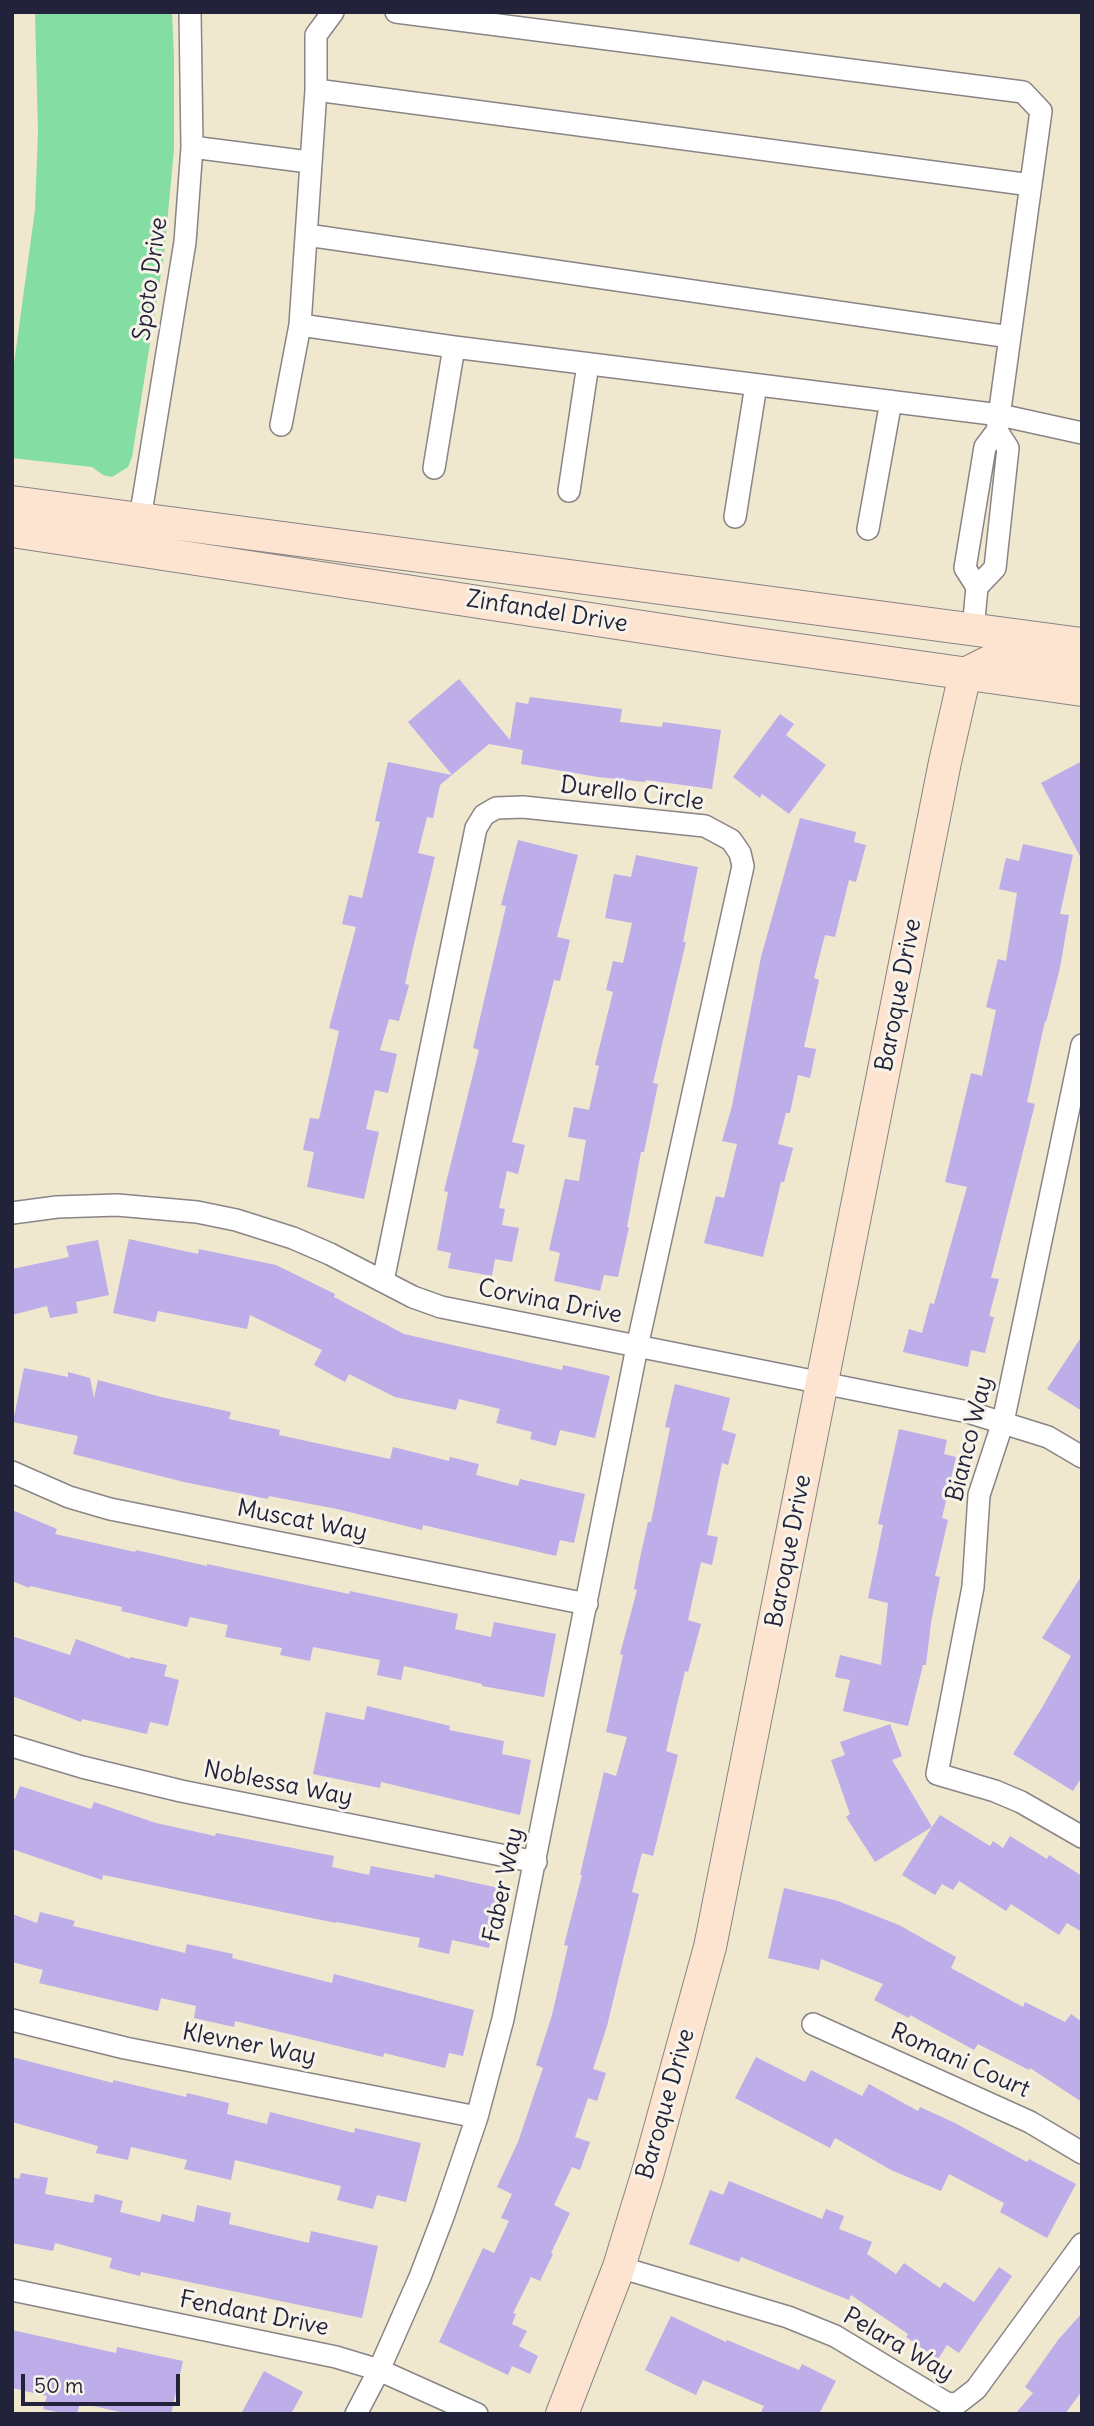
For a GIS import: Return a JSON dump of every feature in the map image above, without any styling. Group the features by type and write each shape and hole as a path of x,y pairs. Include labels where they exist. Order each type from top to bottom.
{"street":[{"name":"Spoto Drive","path":"138,535 186,242 192,147 190,12"},
{"path":"281,425 300,325 316,90 316,35 333,12"},
{"path":"396,12 1023,92 1041,111 998,423 985,447 965,568 977,587 977,630 960,641 939,643 750,621 722,621 667,630"},
{"path":"316,90 1031,185"},
{"path":"192,147 309,162"},
{"path":"307,235 1010,337"},
{"path":"300,325 454,347 891,401 998,423 1082,433"},
{"path":"434,468 454,347"},
{"path":"569,491 588,364"},
{"path":"735,517 757,384"},
{"path":"868,529 891,401"},
{"path":"977,587 995,568 1008,448 998,423"},
{"name":"Zinfandel Drive","path":"12,502 138,535 667,630 1082,690"},
{"name":"Zinfandel Drive","path":"12,531 138,535 1082,644"},
{"path":"965,674 997,658 1021,657 1082,666"},
{"name":"Baroque Drive","path":"562,2414 619,2267 710,1947 965,674"},
{"name":"Durello Circle","path":"383,1281 477,828 484,815 496,808 512,806 705,826 731,841 740,853 743,866 637,1347"},
{"name":"Bianco Way","path":"1082,1045 1003,1422 979,1496 973,1587 937,1774 995,1791 1021,1802 1082,1837"},
{"name":"Corvina Drive","path":"12,1213 57,1207 117,1205 197,1212 236,1220 293,1238 413,1297 441,1307 968,1412 1048,1437 1082,1457"},
{"name":"Faber Way","path":"356,2414 379,2370 425,2264 477,2118 503,2019 536,1862 637,1347"},
{"name":"Muscat Way","path":"12,1472 69,1497 110,1510 587,1604"},
{"name":"Noblessa Way","path":"12,1746 82,1767 181,1791 536,1862"},
{"name":"Klevner Way","path":"12,2020 125,2048 477,2118"},
{"name":"Romani Court","path":"813,2024 1030,2122 1082,2153"},
{"name":"Pelara Way","path":"619,2267 788,2317 835,2336 948,2404 958,2403 976,2389 1082,2244"},
{"name":"Fendant Drive","path":"12,2290 336,2357 379,2370 477,2414"}],"green space":[{"path":"35,12 172,12 174,150 164,255 132,457 128,467 112,477 103,475 92,467 12,458 12,378 35,210 38,133"}],"building":[{"path":"459,679 510,740 516,702 528,704 530,697 622,709 620,722 662,727 663,722 721,730 712,789 598,777 521,764 523,750 489,744 452,775 408,722"},
{"path":"780,714 794,724 786,735 826,765 789,814 762,794 760,798 733,777"},
{"path":"1082,761 1082,860 1041,783"},
{"path":"388,762 452,775 440,785 433,818 427,817 418,853 435,857 399,1021 389,1019 380,1050 397,1054 388,1093 375,1090 366,1129 379,1132 364,1199 307,1187 314,1152 303,1150 310,1118 319,1119 339,1031 329,1028 356,927 342,924 349,895 362,898 380,822 375,821"},
{"path":"800,818 856,832 854,842 866,845 856,882 849,880 835,937 825,935 814,978 819,980 804,1047 816,1049 810,1078 798,1075 790,1113 786,1113 778,1144 793,1148 784,1182 781,1182 763,1257 704,1243 716,1196 724,1198 737,1144 722,1141 732,1106 761,957"},
{"path":"518,840 578,855 557,937 570,940 560,981 554,980 512,1142 525,1145 518,1174 507,1171 499,1208 505,1209 502,1225 519,1228 512,1262 495,1259 492,1276 448,1268 451,1253 437,1250 448,1192 444,1191 479,1050 473,1048 506,906 501,905"},
{"path":"1023,844 1073,855 1060,914 1069,915 1060,968 1027,1102 1035,1104 991,1278 999,1279 989,1316 994,1317 985,1353 971,1350 968,1367 903,1352 909,1329 922,1333 930,1303 934,1304 967,1187 945,1182 971,1073 982,1076 996,1010 986,1007 998,959 1006,961 1017,893 999,889 1006,858 1019,861"},
{"path":"636,855 698,867 683,942 686,942 653,1083 658,1084 644,1152 641,1152 618,1277 604,1275 600,1291 554,1281 560,1253 549,1250 565,1179 579,1181 586,1140 568,1137 574,1107 589,1110 599,1066 595,1065 613,992 606,990 613,961 623,963 632,923 605,918 614,874 631,877"},
{"path":"129,1239 198,1254 199,1249 276,1265 335,1294 334,1297 404,1334 562,1370 563,1365 610,1376 595,1438 560,1430 556,1446 530,1439 532,1432 496,1423 500,1409 459,1399 456,1410 395,1397 349,1374 345,1382 314,1365 322,1350 250,1315 247,1329 158,1311 155,1322 113,1313"},
{"path":"98,1240 109,1295 76,1302 78,1313 50,1318 47,1306 12,1315 12,1269 69,1257 66,1246"},
{"path":"1082,1336 1082,1411 1047,1389"},
{"path":"24,1368 68,1377 68,1372 90,1378 94,1398 98,1380 231,1412 229,1419 280,1430 279,1435 390,1459 393,1447 449,1461 450,1457 479,1464 476,1475 518,1486 520,1479 585,1494 574,1543 560,1540 556,1556 423,1525 422,1530 337,1509 269,1496 268,1499 184,1482 73,1454 78,1436 13,1422"},
{"path":"675,1384 730,1398 722,1430 736,1434 728,1465 722,1463 707,1535 718,1537 712,1565 701,1562 688,1620 701,1624 688,1672 685,1671 666,1751 678,1755 653,1856 642,1853 632,1892 639,1894 607,2026 593,2069 606,2073 597,2101 588,2098 575,2137 590,2142 580,2170 572,2167 554,2205 570,2213 551,2253 553,2254 540,2281 531,2277 513,2313 516,2314 512,2324 527,2331 519,2346 538,2356 530,2374 512,2366 508,2375 439,2342 483,2248 494,2253 509,2221 501,2218 512,2194 497,2187 518,2142 543,2068 536,2065 552,2015 568,1946 564,1945 604,1772 616,1776 627,1737 606,1732 623,1655 620,1654 637,1590 634,1589 640,1558 648,1522 651,1522 670,1428 665,1427"},
{"path":"899,1429 947,1440 944,1454 956,1457 942,1518 948,1520 935,1576 940,1577 926,1665 923,1665 908,1726 843,1711 850,1680 835,1677 840,1655 881,1665 888,1603 868,1598 883,1525 878,1524"},
{"path":"12,1510 57,1529 55,1534 458,1614 455,1629 491,1637 494,1622 556,1634 544,1697 482,1686 404,1666 401,1680 377,1675 380,1660 313,1647 310,1661 280,1655 282,1648 225,1637 228,1625 190,1617 187,1627 121,1611 122,1607 30,1586 29,1588 12,1581"},
{"path":"1082,1575 1082,1777 1073,1791 1013,1754 1071,1656 1042,1638"},
{"path":"12,1636 70,1655 76,1639 130,1659 167,1665 164,1676 179,1680 168,1726 150,1722 147,1734 82,1719 81,1722 12,1696"},
{"path":"367,1706 450,1726 449,1730 504,1741 502,1754 531,1760 520,1815 381,1782 380,1788 313,1774 326,1712 364,1720"},
{"path":"890,1724 902,1756 892,1760 932,1827 875,1862 846,1817 850,1814 831,1760 845,1755 840,1742"},
{"path":"20,1786 91,1809 94,1802 156,1823 334,1856 332,1867 369,1875 371,1866 434,1878 435,1874 503,1889 489,1948 452,1940 449,1954 418,1947 420,1938 103,1875 102,1880 12,1849 12,1798 15,1799"},
{"path":"940,1815 990,1846 993,1841 1003,1848 1010,1836 1047,1859 1049,1855 1082,1876 1082,1932 1067,1923 1059,1935 1011,1904 1006,1911 959,1881 953,1890 942,1884 935,1895 902,1875"},
{"path":"784,1888 838,1901 899,1925 956,1957 951,1968 1023,2007 1025,2002 1065,2022 1071,2014 1082,2022 1082,2102 1030,2068 1029,2070 978,2044 974,2050 910,2015 909,2018 874,2000 883,1984 821,1959 819,1970 768,1958"},
{"path":"40,1912 75,1921 73,1926 185,1953 187,1944 233,1954 232,1958 332,1983 334,1974 474,2010 463,2056 449,2053 445,2068 384,2053 383,2057 235,2021 234,2027 194,2018 196,2006 161,1998 158,2011 39,1983 43,1970 12,1962 12,1914 37,1923"},
{"path":"12,2057 113,2083 113,2080 186,2097 187,2093 229,2103 227,2114 267,2124 270,2112 354,2133 355,2128 421,2143 406,2202 377,2195 373,2209 337,2200 341,2186 235,2160 231,2180 184,2169 187,2160 131,2147 128,2160 96,2153 98,2146 12,2122"},
{"path":"756,2057 805,2082 811,2070 862,2096 869,2084 918,2111 920,2107 955,2123 1027,2162 1029,2159 1076,2184 1047,2238 1000,2212 1004,2203 949,2174 941,2191 891,2170 835,2138 830,2148 735,2098"},
{"path":"21,2173 48,2178 45,2194 93,2203 95,2194 123,2201 120,2212 160,2222 162,2214 194,2222 197,2205 231,2213 229,2224 309,2243 311,2231 378,2246 362,2318 141,2272 140,2276 109,2268 112,2258 55,2243 53,2251 12,2243 12,2177 19,2179"},
{"path":"729,2181 822,2219 826,2209 844,2216 839,2229 872,2242 867,2254 896,2274 904,2263 940,2288 944,2282 974,2302 999,2267 1012,2276 959,2353 947,2345 938,2359 906,2337 908,2334 851,2295 849,2300 741,2257 739,2262 689,2244 710,2190 723,2195"},
{"path":"1082,2313 1082,2391 1065,2414 1015,2414 1033,2393 1025,2387 1058,2340"},
{"path":"671,2316 726,2342 727,2340 799,2370 802,2364 836,2381 819,2414 760,2414 764,2406 703,2380 696,2395 645,2370"},
{"path":"12,2330 116,2353 117,2347 183,2361 171,2414 129,2414 80,2403 77,2414 43,2409 47,2396 12,2388"},
{"path":"264,2371 303,2392 291,2414 241,2414"}]}
